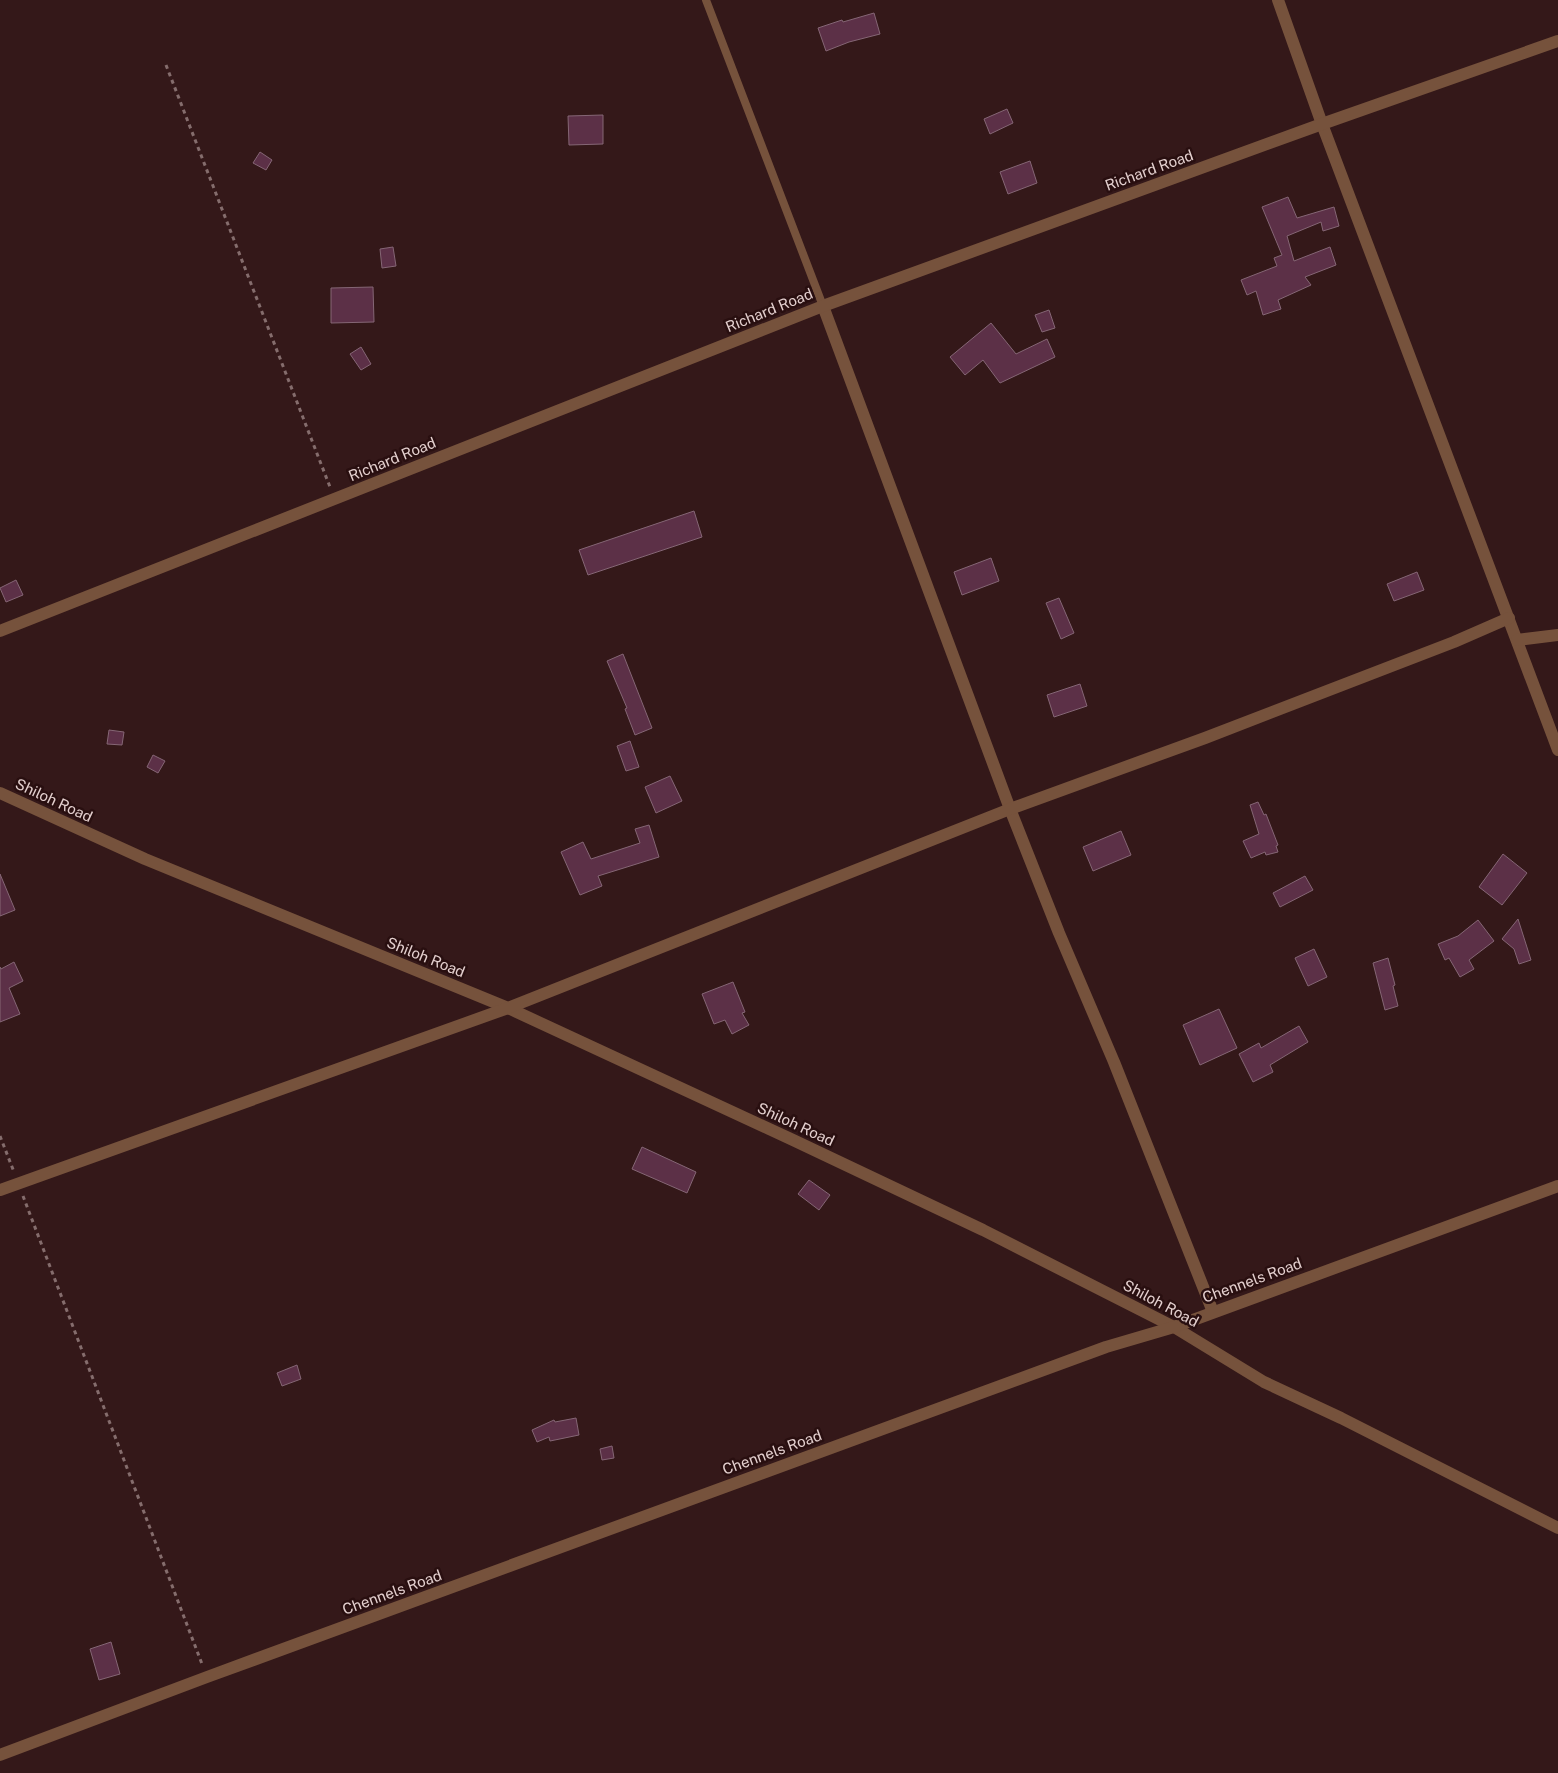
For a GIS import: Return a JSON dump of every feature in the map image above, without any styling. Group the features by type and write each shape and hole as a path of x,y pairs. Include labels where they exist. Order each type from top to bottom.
{"street":[{"path":"1278,0 1322,124 1558,750"},
{"name":"Richard Road","path":"0,631 822,306 1322,124 1558,41"},
{"path":"822,306 1010,809 1059,933 1114,1062 1213,1312"},
{"path":"0,1190 508,1008 1010,809 1213,735 1454,642 1509,618"},
{"path":"1517,640 1558,635"},
{"name":"Shiloh Road","path":"0,793 154,863 508,1008 983,1230 1174,1327 1264,1382 1341,1418 1558,1528"},
{"name":"Chennels Road","path":"0,1755 207,1677 1106,1347 1174,1327 1558,1186"}],"lane":[{"path":"706,0 822,306"}],"path":[{"path":"166,65 335,499"},
{"path":"0,1136 207,1677"}],"building":[{"path":"874,13 880,34 849,42 826,51 818,28 842,20 843,22"},
{"path":"1007,109 1013,123 990,134 984,119"},
{"path":"603,115 603,144 569,145 568,116"},
{"path":"260,152 272,160 266,170 253,163"},
{"path":"1030,161 1037,183 1008,194 1000,172"},
{"path":"1288,197 1297,218 1334,207 1339,226 1323,231 1321,222 1287,236 1294,261 1330,247 1336,265 1305,277 1311,285 1278,300 1281,309 1263,315 1256,291 1247,295 1241,280 1277,266 1274,258 1282,255 1262,207"},
{"path":"393,247 396,266 382,268 380,249"},
{"path":"373,287 374,322 331,323 331,288"},
{"path":"1049,310 1055,328 1042,332 1035,315"},
{"path":"991,323 1016,354 1047,339 1055,357 1000,383 983,360 965,375 950,357"},
{"path":"361,347 371,364 361,370 350,354"},
{"path":"694,511 702,537 588,575 579,550"},
{"path":"991,558 999,581 962,595 954,572"},
{"path":"1417,572 1424,590 1394,601 1387,584"},
{"path":"16,580 23,595 6,602 0,588"},
{"path":"1059,598 1074,633 1061,639 1046,603"},
{"path":"623,654 652,728 635,735 625,709 627,708 607,661"},
{"path":"1080,684 1087,706 1054,717 1047,695"},
{"path":"109,730 124,732 122,745 107,744"},
{"path":"630,741 639,767 626,771 617,746"},
{"path":"153,755 165,761 158,773 147,767"},
{"path":"670,776 682,801 656,813 645,787"},
{"path":"1258,802 1264,815 1266,814 1278,845 1276,846 1278,852 1266,855 1265,852 1251,858 1243,841 1259,834 1250,805"},
{"path":"649,825 659,857 598,876 602,886 580,895 561,852 583,842 591,859 640,843 635,829"},
{"path":"1121,831 1131,855 1093,871 1083,847"},
{"path":"1503,854 1527,873 1502,905 1479,887"},
{"path":"0,874 15,910 0,916"},
{"path":"1305,876 1313,890 1280,907 1273,893"},
{"path":"1518,919 1531,960 1519,964 1514,949 1502,939"},
{"path":"1478,920 1494,941 1469,960 1474,969 1460,977 1449,958 1445,960 1438,944 1458,936"},
{"path":"1314,949 1327,977 1308,986 1295,958"},
{"path":"1388,958 1398,1006 1385,1010 1373,963"},
{"path":"14,962 23,981 9,988 20,1014 0,1022 0,967 1,969"},
{"path":"733,982 745,1012 742,1013 749,1025 732,1034 725,1020 714,1024 702,994"},
{"path":"1219,1009 1237,1048 1200,1065 1183,1025"},
{"path":"1299,1026 1308,1042 1270,1065 1273,1072 1253,1082 1239,1054 1259,1043 1261,1048"},
{"path":"642,1147 696,1172 687,1193 632,1169"},
{"path":"809,1180 830,1195 819,1210 798,1194"},
{"path":"297,1365 301,1379 282,1386 277,1373"},
{"path":"576,1418 579,1435 550,1441 549,1437 537,1442 532,1430 554,1420 555,1422"},
{"path":"612,1446 614,1458 602,1460 600,1449"},
{"path":"111,1642 120,1674 99,1680 90,1649"}]}
